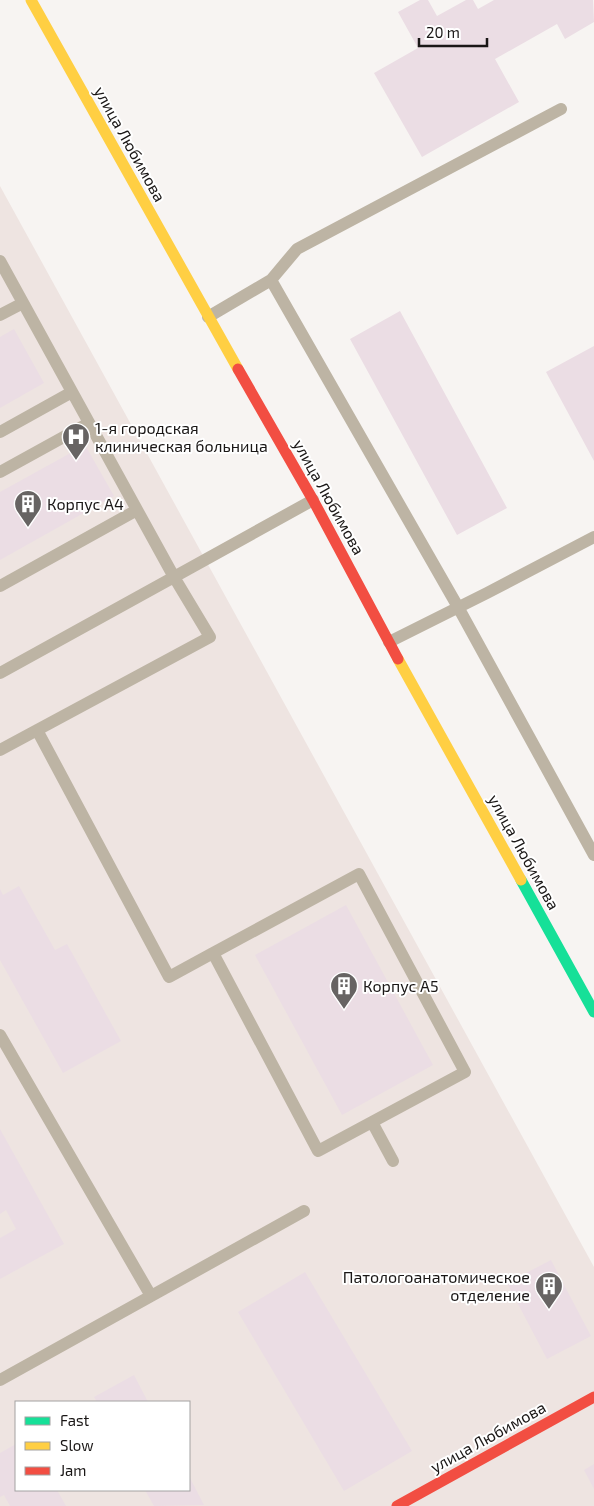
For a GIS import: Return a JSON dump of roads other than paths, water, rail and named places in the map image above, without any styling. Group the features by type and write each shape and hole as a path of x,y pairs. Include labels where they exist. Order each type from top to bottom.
{"street":[{"name":"улица Любимова","path":"31,0 208,317 313,500 389,642 594,1012"},
{"name":"улица Любимова","path":"397,1506 594,1397"}],"lane":[{"path":"208,317 271,280 297,249 561,109"},
{"path":"0,750 210,637 174,577 2,268"},
{"path":"271,280 458,607 594,855"},
{"path":"0,316 23,303"},
{"path":"0,432 72,392"},
{"path":"0,472 89,423"},
{"path":"0,673 313,500"},
{"path":"0,586 137,510"},
{"path":"389,642 594,537"},
{"path":"37,730 169,977 213,953 359,874 465,1072 318,1151 213,953"},
{"path":"0,1035 150,1296"},
{"path":"372,1122 394,1161"},
{"path":"0,1379 304,1210"}],"place":[{"name":"1-я городская клиническая больница","path":"76,461"},
{"name":"Корпус А4","path":"28,528"},
{"name":"Корпус А5","path":"344,1010"},
{"name":"Патологоанатомическое отделение","path":"549,1310"}]}
